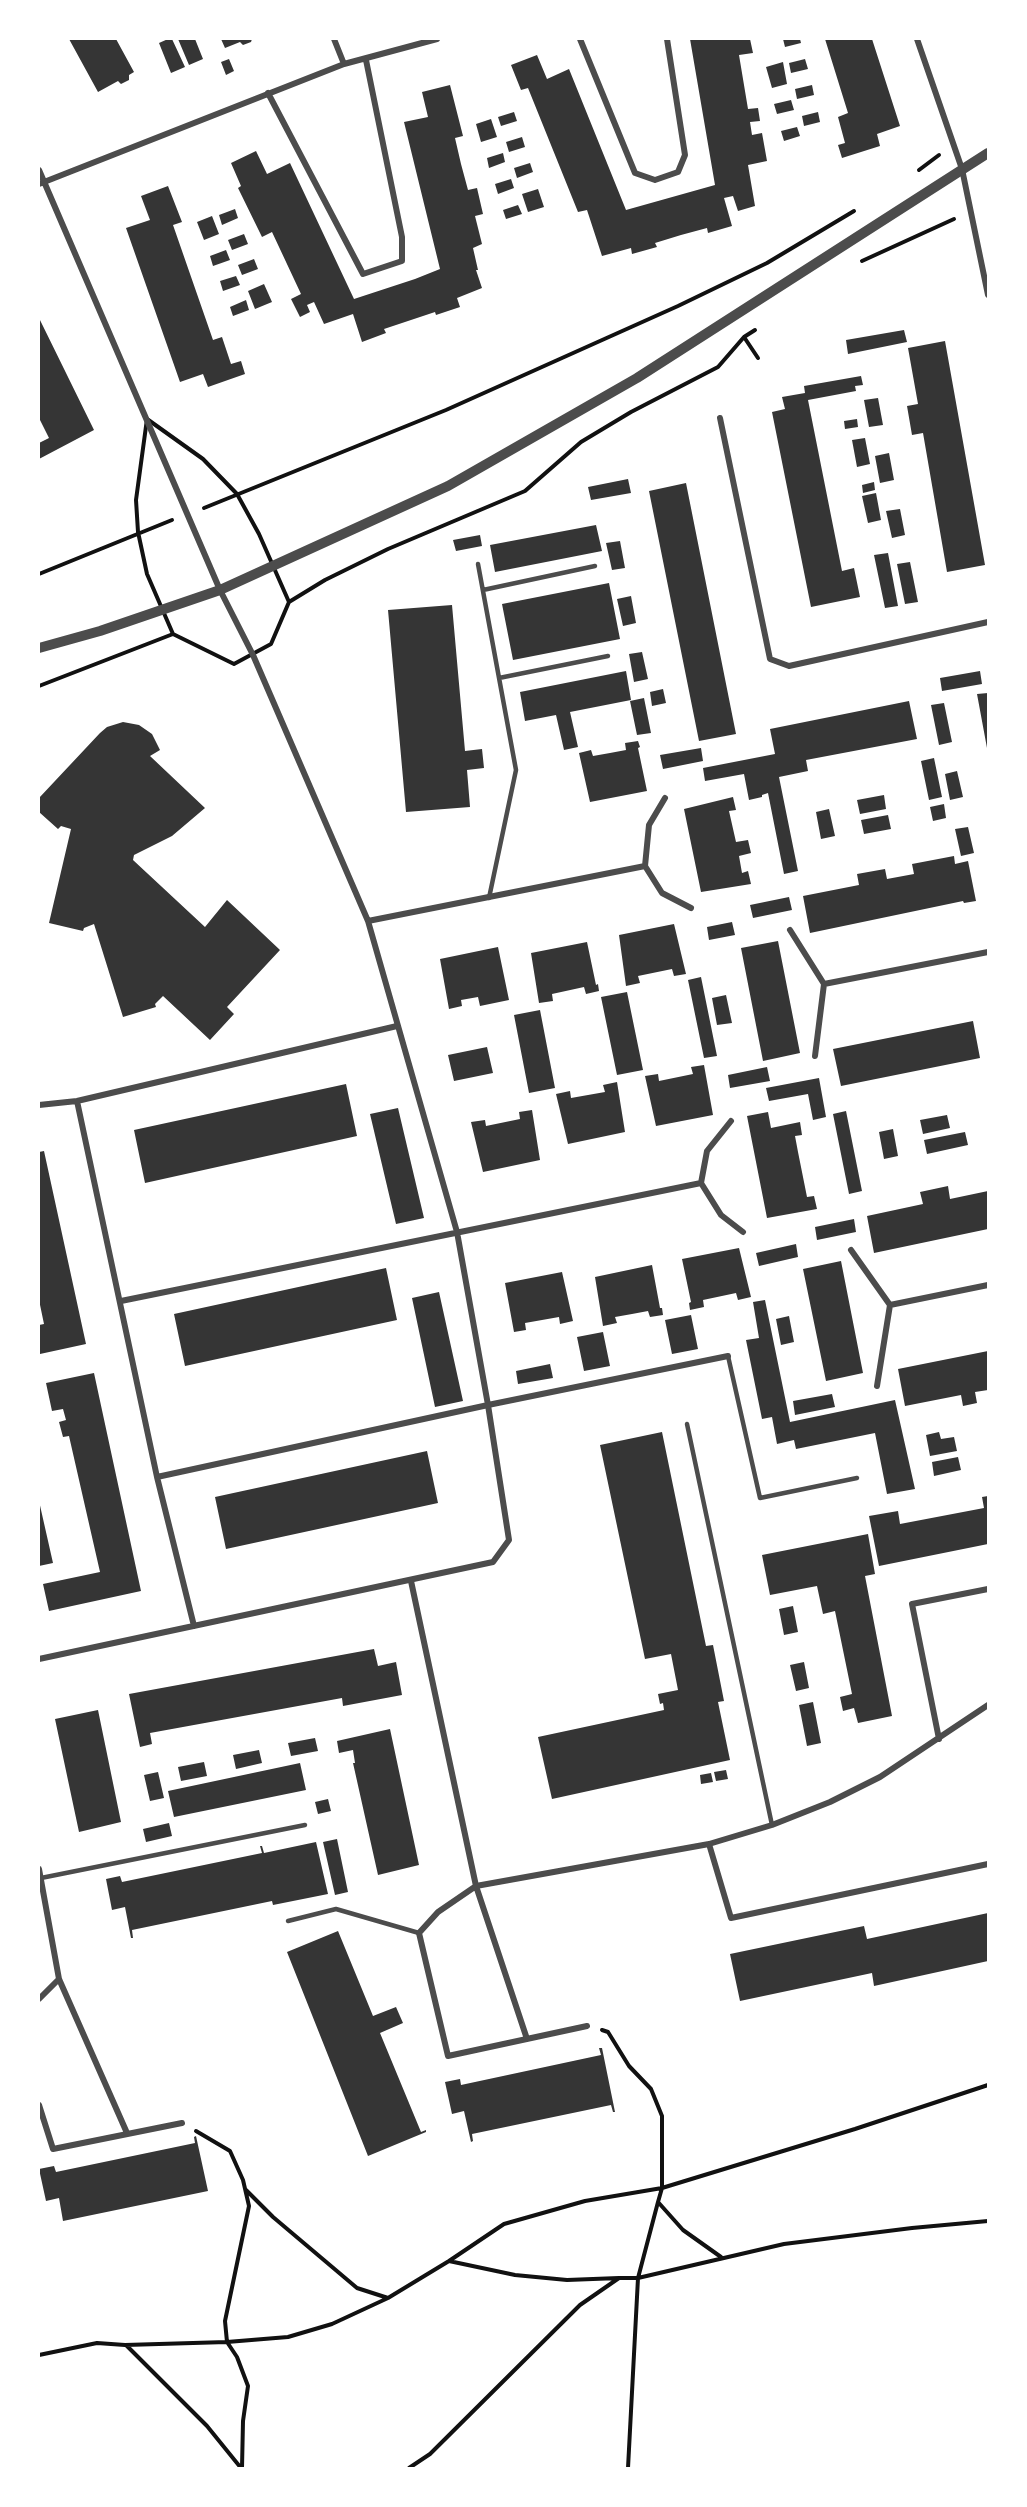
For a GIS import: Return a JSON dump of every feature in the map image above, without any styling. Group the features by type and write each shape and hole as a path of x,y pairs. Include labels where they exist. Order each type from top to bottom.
{"street":[{"path":"334,39 344,64"},
{"path":"42,183 344,64 366,60 437,39"},
{"path":"580,39 635,173 656,180 678,172 685,155 667,39"},
{"path":"917,39 962,169 988,295"},
{"path":"268,93 363,274 402,261 402,237 366,60"},
{"path":"39,648 220,590 448,486 617,389 988,153"},
{"path":"39,170 42,183 220,590 253,655 368,921 456,1232 488,1405 509,1540 493,1562 39,1659"},
{"path":"720,418 770,659 789,666 988,622"},
{"path":"665,798 649,825 645,866 662,893 691,908"},
{"path":"368,921 645,866"},
{"path":"790,930 824,984 815,1056"},
{"path":"824,984 988,952"},
{"path":"39,1105 77,1101 397,1026"},
{"path":"77,1101 157,1477 194,1626"},
{"path":"731,1121 707,1151 701,1183 721,1215 743,1232"},
{"path":"121,1301 701,1183"},
{"path":"851,1250 890,1305 876,1386"},
{"path":"890,1305 988,1284"},
{"path":"157,1477 488,1405 728,1356"},
{"path":"411,1581 476,1886 527,2039"},
{"path":"939,1739 912,1604 988,1589"},
{"path":"587,2026 448,2056 419,1933 438,1912 476,1886 709,1844 772,1825 830,1802 880,1777 988,1704"},
{"path":"709,1844 731,1918 988,1864"},
{"path":"39,1869 59,1979 127,2133"},
{"path":"39,1999 59,1979"},
{"path":"39,2105 53,2150 182,2123"}],"lane":[{"path":"478,564 516,770 489,898"},
{"path":"483,590 595,567"},
{"path":"499,678 608,656"},
{"path":"728,1356 760,1498 857,1478"},
{"path":"687,1424 772,1825"},
{"path":"41,1878 305,1825"},
{"path":"288,1921 336,1909 419,1933"}],"path":[{"path":"918,171 954,144"},
{"path":"39,574 138,532 446,410 678,306 767,263 860,208"},
{"path":"852,266 971,212"},
{"path":"290,602 237,494 203,459 147,419 136,500 138,532 147,574 173,634 234,664 271,644 290,602 325,580 388,549 525,490 581,442 631,412 718,367 744,337 764,324"},
{"path":"744,337 758,358"},
{"path":"39,686 173,634"},
{"path":"587,2026 608,2032 629,2066 651,2088 662,2115 662,2188 638,2278 628,2468"},
{"path":"39,2355 97,2343 125,2345 227,2342 288,2337 332,2324 388,2298 504,2224 585,2201 662,2188 855,2129 988,2085"},
{"path":"182,2123 230,2151 243,2180 249,2206 225,2321 227,2342 237,2357 248,2386 243,2421 242,2468"},
{"path":"245,2190 273,2217 357,2288 388,2298"},
{"path":"658,2202 683,2230 722,2257"},
{"path":"449,2261 536,2277 567,2280 638,2278 784,2244 912,2228 988,2222"},
{"path":"409,2468 430,2454 580,2305 619,2278"},
{"path":"125,2345 207,2426 242,2468"}],"building":[{"path":"69,39 116,39 134,72 129,75 129,80 121,84 118,81 98,92"},
{"path":"172,39 185,67 171,73 159,43"},
{"path":"178,39 195,39 203,59 189,65"},
{"path":"221,39 252,39 251,42 243,45 240,42 225,48"},
{"path":"690,39 750,39 753,53 739,55 748,109 758,108 760,121 750,122 752,135 762,133 767,161 748,165 755,206 738,211 733,196 724,198 732,226 708,233 707,228 681,235 655,243 657,247 632,254 631,248 602,256 587,210 578,212 528,88 521,90 511,65 537,55 547,79 569,69 626,210 715,185"},
{"path":"783,39 800,39 801,43 785,47"},
{"path":"825,39 872,39 900,126 877,134 880,146 842,158 838,145 845,143 838,117 848,113"},
{"path":"229,59 234,71 226,75 221,62"},
{"path":"805,59 808,69 791,73 789,63"},
{"path":"783,62 787,84 772,88 766,67"},
{"path":"450,85 463,136 455,138 461,164 468,190 477,188 483,214 475,216 482,244 473,248 478,270 476,270 482,288 457,298 460,307 436,315 435,312 384,329 386,333 362,342 353,314 324,324 314,302 307,305 310,312 300,317 291,299 301,294 272,232 262,237 238,188 241,186 231,163 256,151 267,174 290,163 354,299 415,279 440,269 404,122 428,117 422,92"},
{"path":"812,85 814,95 797,99 795,89"},
{"path":"791,100 794,110 777,114 774,104"},
{"path":"514,112 517,121 501,126 498,117"},
{"path":"818,112 820,122 804,126 802,116"},
{"path":"491,119 497,137 481,142 476,124"},
{"path":"797,127 800,136 784,141 781,131"},
{"path":"522,137 525,147 509,152 506,142"},
{"path":"503,153 505,162 489,168 487,158"},
{"path":"530,163 533,172 517,178 514,168"},
{"path":"511,179 514,188 498,194 495,184"},
{"path":"168,186 182,222 173,225 213,340 222,337 231,364 241,361 245,374 208,387 203,374 180,382 126,228 150,220 141,196"},
{"path":"538,189 544,207 528,212 522,194"},
{"path":"518,205 522,214 506,219 503,210"},
{"path":"235,209 238,218 222,225 219,215"},
{"path":"212,216 219,234 204,240 197,222"},
{"path":"244,234 248,244 232,250 228,240"},
{"path":"226,250 230,260 213,266 210,256"},
{"path":"254,259 258,269 242,275 238,265"},
{"path":"236,276 240,285 223,291 220,281"},
{"path":"264,284 272,302 255,309 248,291"},
{"path":"246,300 249,310 233,316 230,307"},
{"path":"39,318 94,430 39,459 39,443 49,438 39,418"},
{"path":"904,330 907,342 848,354 846,340"},
{"path":"945,341 985,565 947,572 923,433 912,435 907,406 918,404 908,348"},
{"path":"861,376 863,385 855,386 856,391 808,400 842,571 854,568 860,597 811,607 772,412 785,409 782,397 805,393 804,386"},
{"path":"878,398 883,425 869,427 864,400"},
{"path":"857,419 858,427 845,429 844,421"},
{"path":"865,438 870,464 857,467 852,440"},
{"path":"889,453 894,480 880,483 875,456"},
{"path":"628,479 631,493 591,500 588,487"},
{"path":"874,482 875,490 863,493 862,485"},
{"path":"686,483 736,734 699,741 649,491"},
{"path":"876,493 881,520 868,523 862,496"},
{"path":"900,509 905,535 892,538 886,511"},
{"path":"596,525 602,551 495,572 490,545"},
{"path":"480,535 482,546 456,551 453,540"},
{"path":"620,541 625,568 612,570 606,543"},
{"path":"888,553 898,606 885,608 874,555"},
{"path":"910,562 918,602 905,604 897,564"},
{"path":"609,583 620,639 513,660 502,604"},
{"path":"631,596 636,623 623,626 617,599"},
{"path":"452,605 465,751 482,749 484,768 467,770 470,807 406,812 388,610"},
{"path":"642,652 648,679 634,682 629,654"},
{"path":"626,671 631,700 570,712 578,747 564,750 556,715 525,721 520,692"},
{"path":"980,671 982,684 942,691 940,678"},
{"path":"663,689 666,703 652,706 650,692"},
{"path":"988,693 988,748 987,748 977,694"},
{"path":"644,698 651,733 637,735 630,701"},
{"path":"909,701 917,739 806,760 808,771 779,777 798,871 784,874 768,793 749,800 744,774 705,781 703,768 775,754 770,729"},
{"path":"944,703 952,742 939,745 931,705"},
{"path":"123,722 139,725 152,734 160,750 150,756 205,808 172,836 134,855 133,860 205,927 227,900 280,950 227,1007 234,1014 210,1040 163,996 155,1004 156,1007 123,1017 94,924 84,928 83,931 49,923 71,829 61,826 58,829 39,812 39,798 100,733 107,727"},
{"path":"638,741 647,791 590,802 579,753 591,750 593,756 626,750 625,743"},
{"path":"701,748 703,761 663,769 660,755"},
{"path":"934,758 942,797 929,800 921,761"},
{"path":"957,771 963,797 950,800 945,774"},
{"path":"884,795 886,809 860,814 857,800"},
{"path":"733,797 736,810 729,811 736,842 748,840 751,853 739,856 742,873 748,871 751,884 701,892 684,809"},
{"path":"944,804 946,818 933,821 930,807"},
{"path":"829,809 835,836 821,839 816,812"},
{"path":"888,815 891,829 864,834 861,820"},
{"path":"968,827 974,853 961,856 955,829"},
{"path":"954,856 955,864 968,861 976,901 964,903 963,901 810,933 803,896 859,885 857,874 885,869 887,879 914,874 912,864"},
{"path":"789,897 792,910 753,918 750,905"},
{"path":"732,922 735,935 709,940 707,927"},
{"path":"674,924 686,974 674,976 672,969 638,976 640,983 626,986 619,935"},
{"path":"778,941 800,1053 763,1061 741,948"},
{"path":"587,942 599,991 586,994 584,987 552,994 553,1001 539,1003 531,953"},
{"path":"498,947 509,1000 480,1006 478,997 461,1000 462,1006 449,1009 440,959"},
{"path":"701,977 717,1056 704,1058 688,980"},
{"path":"627,992 643,1070 617,1075 601,997"},
{"path":"726,995 732,1023 717,1025 712,998"},
{"path":"540,1010 555,1088 529,1093 514,1015"},
{"path":"973,1021 980,1058 841,1086 833,1049"},
{"path":"487,1047 493,1073 454,1081 448,1055"},
{"path":"704,1065 713,1115 656,1126 645,1076 658,1074 659,1081 693,1074 691,1067"},
{"path":"767,1067 770,1081 730,1088 728,1075"},
{"path":"819,1078 826,1117 813,1120 808,1094 769,1101 766,1088"},
{"path":"617,1082 625,1132 568,1144 556,1094 570,1091 571,1098 605,1092 603,1085"},
{"path":"346,1084 357,1136 145,1183 134,1130"},
{"path":"398,1108 424,1218 396,1224 370,1114"},
{"path":"532,1110 540,1160 483,1172 471,1122 485,1120 486,1126 520,1119 519,1112"},
{"path":"846,1111 862,1191 849,1194 833,1114"},
{"path":"768,1112 771,1128 800,1122 802,1135 795,1136 798,1152 807,1197 814,1196 817,1209 767,1218 747,1116"},
{"path":"947,1115 950,1128 923,1134 920,1120"},
{"path":"893,1129 898,1156 884,1159 879,1132"},
{"path":"965,1132 968,1145 927,1154 924,1140"},
{"path":"44,1151 86,1344 40,1354 39,1325 44,1324 39,1300 39,1152"},
{"path":"948,1186 950,1199 988,1191 988,1229 874,1253 867,1216 923,1204 920,1192"},
{"path":"854,1219 856,1232 817,1240 815,1227"},
{"path":"796,1244 798,1257 759,1266 756,1253"},
{"path":"739,1248 751,1297 738,1300 736,1293 703,1300 704,1307 690,1310 689,1303 691,1302 682,1259"},
{"path":"841,1261 863,1373 826,1381 803,1269"},
{"path":"652,1265 663,1315 650,1317 648,1311 615,1317 617,1323 603,1326 595,1277"},
{"path":"386,1268 397,1320 185,1366 174,1314"},
{"path":"562,1272 573,1321 560,1324 559,1317 525,1323 526,1330 514,1332 505,1283"},
{"path":"439,1292 463,1401 435,1407 412,1298"},
{"path":"765,1300 790,1422 895,1400 915,1489 887,1494 875,1433 796,1449 794,1440 777,1444 772,1417 762,1419 746,1340 759,1338 753,1302"},
{"path":"691,1315 698,1349 672,1354 665,1320"},
{"path":"789,1316 794,1342 781,1345 776,1319"},
{"path":"603,1332 610,1366 584,1371 577,1337"},
{"path":"988,1351 988,1390 975,1392 977,1403 963,1406 961,1395 905,1406 898,1369"},
{"path":"550,1364 553,1378 518,1384 516,1371"},
{"path":"94,1373 141,1591 49,1611 43,1584 100,1572 69,1436 63,1437 59,1422 66,1420 63,1409 52,1411 46,1383"},
{"path":"832,1394 835,1407 795,1415 793,1401"},
{"path":"662,1432 706,1646 713,1645 724,1701 718,1702 730,1760 552,1799 538,1737 664,1710 658,1694 678,1690 671,1654 645,1659 600,1445"},
{"path":"939,1432 941,1439 954,1437 957,1451 930,1456 926,1435"},
{"path":"427,1451 438,1503 226,1549 215,1497"},
{"path":"958,1457 961,1470 934,1476 932,1462"},
{"path":"988,1496 988,1544 879,1566 869,1516 898,1511 900,1524 984,1508 982,1497"},
{"path":"39,1501 53,1563 39,1566"},
{"path":"868,1534 875,1574 865,1576 892,1716 858,1723 854,1708 843,1711 840,1697 852,1694 835,1611 823,1614 817,1586 770,1595 762,1555"},
{"path":"793,1606 798,1632 784,1635 779,1609"},
{"path":"374,1649 378,1666 396,1662 402,1695 343,1706 342,1698 150,1733 152,1744 140,1747 129,1694"},
{"path":"804,1662 809,1688 796,1691 790,1665"},
{"path":"813,1702 821,1743 807,1746 799,1705"},
{"path":"98,1710 121,1822 79,1832 55,1719"},
{"path":"390,1729 419,1865 378,1875 353,1763 355,1763 353,1750 339,1753 337,1741"},
{"path":"315,1738 318,1751 291,1756 288,1743"},
{"path":"259,1750 262,1763 236,1769 233,1755"},
{"path":"204,1762 207,1776 181,1781 178,1767"},
{"path":"300,1763 306,1790 174,1817 168,1791"},
{"path":"726,1770 728,1779 716,1781 714,1772"},
{"path":"158,1772 164,1798 150,1801 144,1775"},
{"path":"711,1773 713,1782 701,1784 700,1775"},
{"path":"328,1799 331,1811 318,1814 315,1802"},
{"path":"169,1823 172,1836 146,1842 143,1829"},
{"path":"337,1839 348,1892 335,1895 323,1842"},
{"path":"316,1842 328,1894 273,1905 272,1901 132,1930 133,1938 131,1938 125,1907 112,1910 106,1879 120,1876 122,1882 262,1853 260,1846 264,1853"},
{"path":"988,1913 988,1961 874,1986 872,1973 740,2001 730,1954 864,1926 867,1939"},
{"path":"338,1931 373,2016 396,2007 403,2023 380,2033 421,2132 426,2130 426,2132 368,2156 287,1952"},
{"path":"599,2048 602,2048 615,2112 611,2105 472,2134 473,2141 471,2142 464,2111 452,2114 445,2082 460,2079 461,2085 601,2055"},
{"path":"196,2136 208,2191 63,2221 59,2198 46,2201 39,2169 54,2166 56,2172 195,2143 194,2137"}]}
